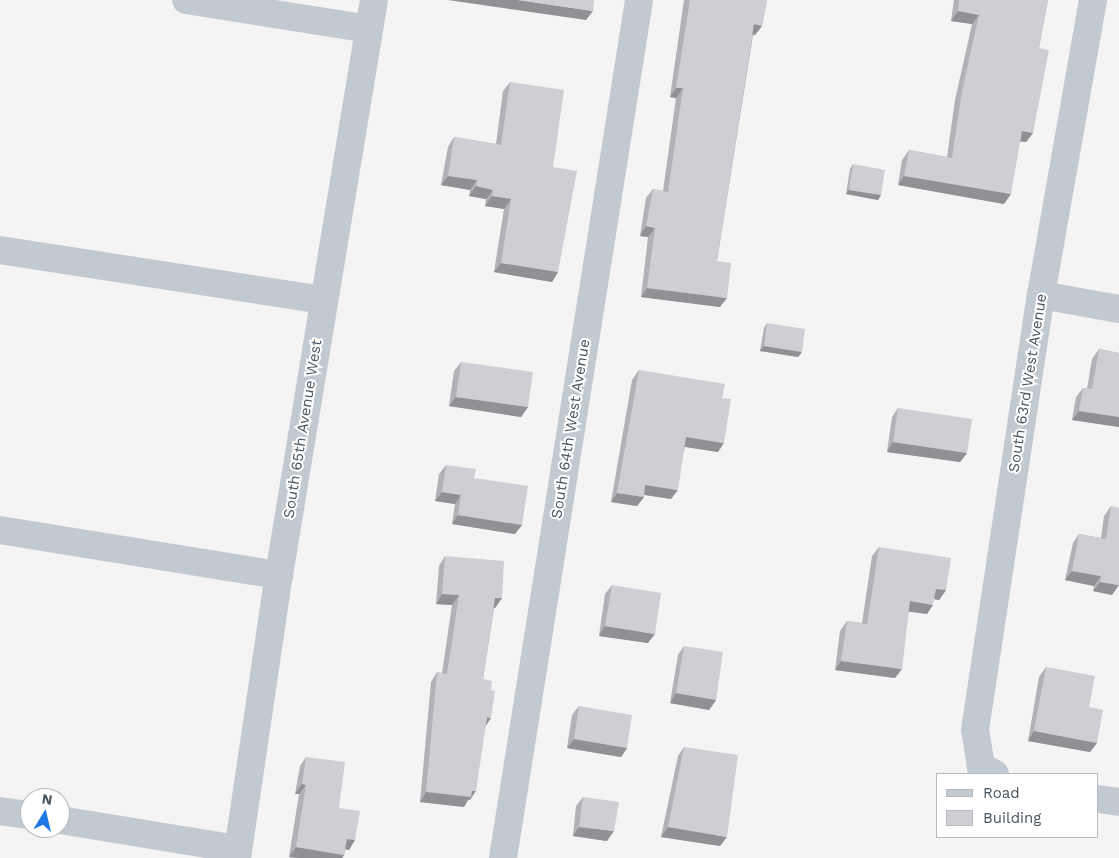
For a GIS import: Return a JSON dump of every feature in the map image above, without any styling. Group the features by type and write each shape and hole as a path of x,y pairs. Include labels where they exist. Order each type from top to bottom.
{"street":[{"path":"186,0 369,29"},
{"name":"South 65th Avenue West","path":"238,853 279,575 374,0"},
{"name":"South 64th West Avenue","path":"502,858 639,0"},
{"name":"South 63rd West Avenue","path":"988,771 975,730 1041,295 1093,0"},
{"path":"0,250 324,300"},
{"path":"1041,295 1119,309"},
{"path":"0,530 279,575"},
{"path":"1099,799 1119,802"},
{"path":"0,811 20,814"},
{"path":"70,822 238,853"}],"building":[{"path":"518,0 594,0 593,11"},
{"path":"690,0 767,0 762,26 754,24 717,261 731,263 727,298 647,288 655,228 646,226 653,189 668,192 683,88 676,88"},
{"path":"959,0 1048,0 1039,48 1049,50 1033,133 1022,131 1011,194 904,176 909,150 952,158 962,91 979,15 958,11"},
{"path":"510,82 564,90 553,167 577,171 558,272 501,263 511,199 492,196 493,190 476,186 477,180 448,176 454,137 501,145"},
{"path":"853,164 885,170 881,195 849,190"},
{"path":"767,323 805,329 802,352 764,346"},
{"path":"1099,349 1119,353 1119,417 1079,411 1083,388 1092,389"},
{"path":"461,362 533,372 528,407 456,397"},
{"path":"639,370 725,384 722,398 731,399 724,443 686,437 678,490 645,485 644,497 617,493"},
{"path":"898,408 972,419 967,453 893,442"},
{"path":"446,465 476,469 474,478 528,486 522,525 458,515 461,495 442,492"},
{"path":"1111,506 1119,508 1119,585 1100,582 1101,576 1072,571 1079,534 1106,539"},
{"path":"879,547 951,558 946,590 936,589 933,605 910,601 902,669 841,661 847,621 867,624"},
{"path":"445,556 504,561 502,598 495,598 483,679 492,681 491,690 495,691 491,718 487,717 476,791 472,791 471,797 426,792 437,672 447,674 459,595 442,594"},
{"path":"612,585 661,593 655,634 605,626"},
{"path":"684,646 723,652 716,700 676,693"},
{"path":"1046,667 1095,676 1089,707 1103,710 1097,743 1034,731"},
{"path":"579,706 632,715 627,748 574,739"},
{"path":"684,747 738,755 727,837 668,827"},
{"path":"306,757 345,762 339,808 360,811 355,840 347,839 344,855 296,847 306,785 302,784"},
{"path":"583,797 619,802 614,831 579,827"}]}
